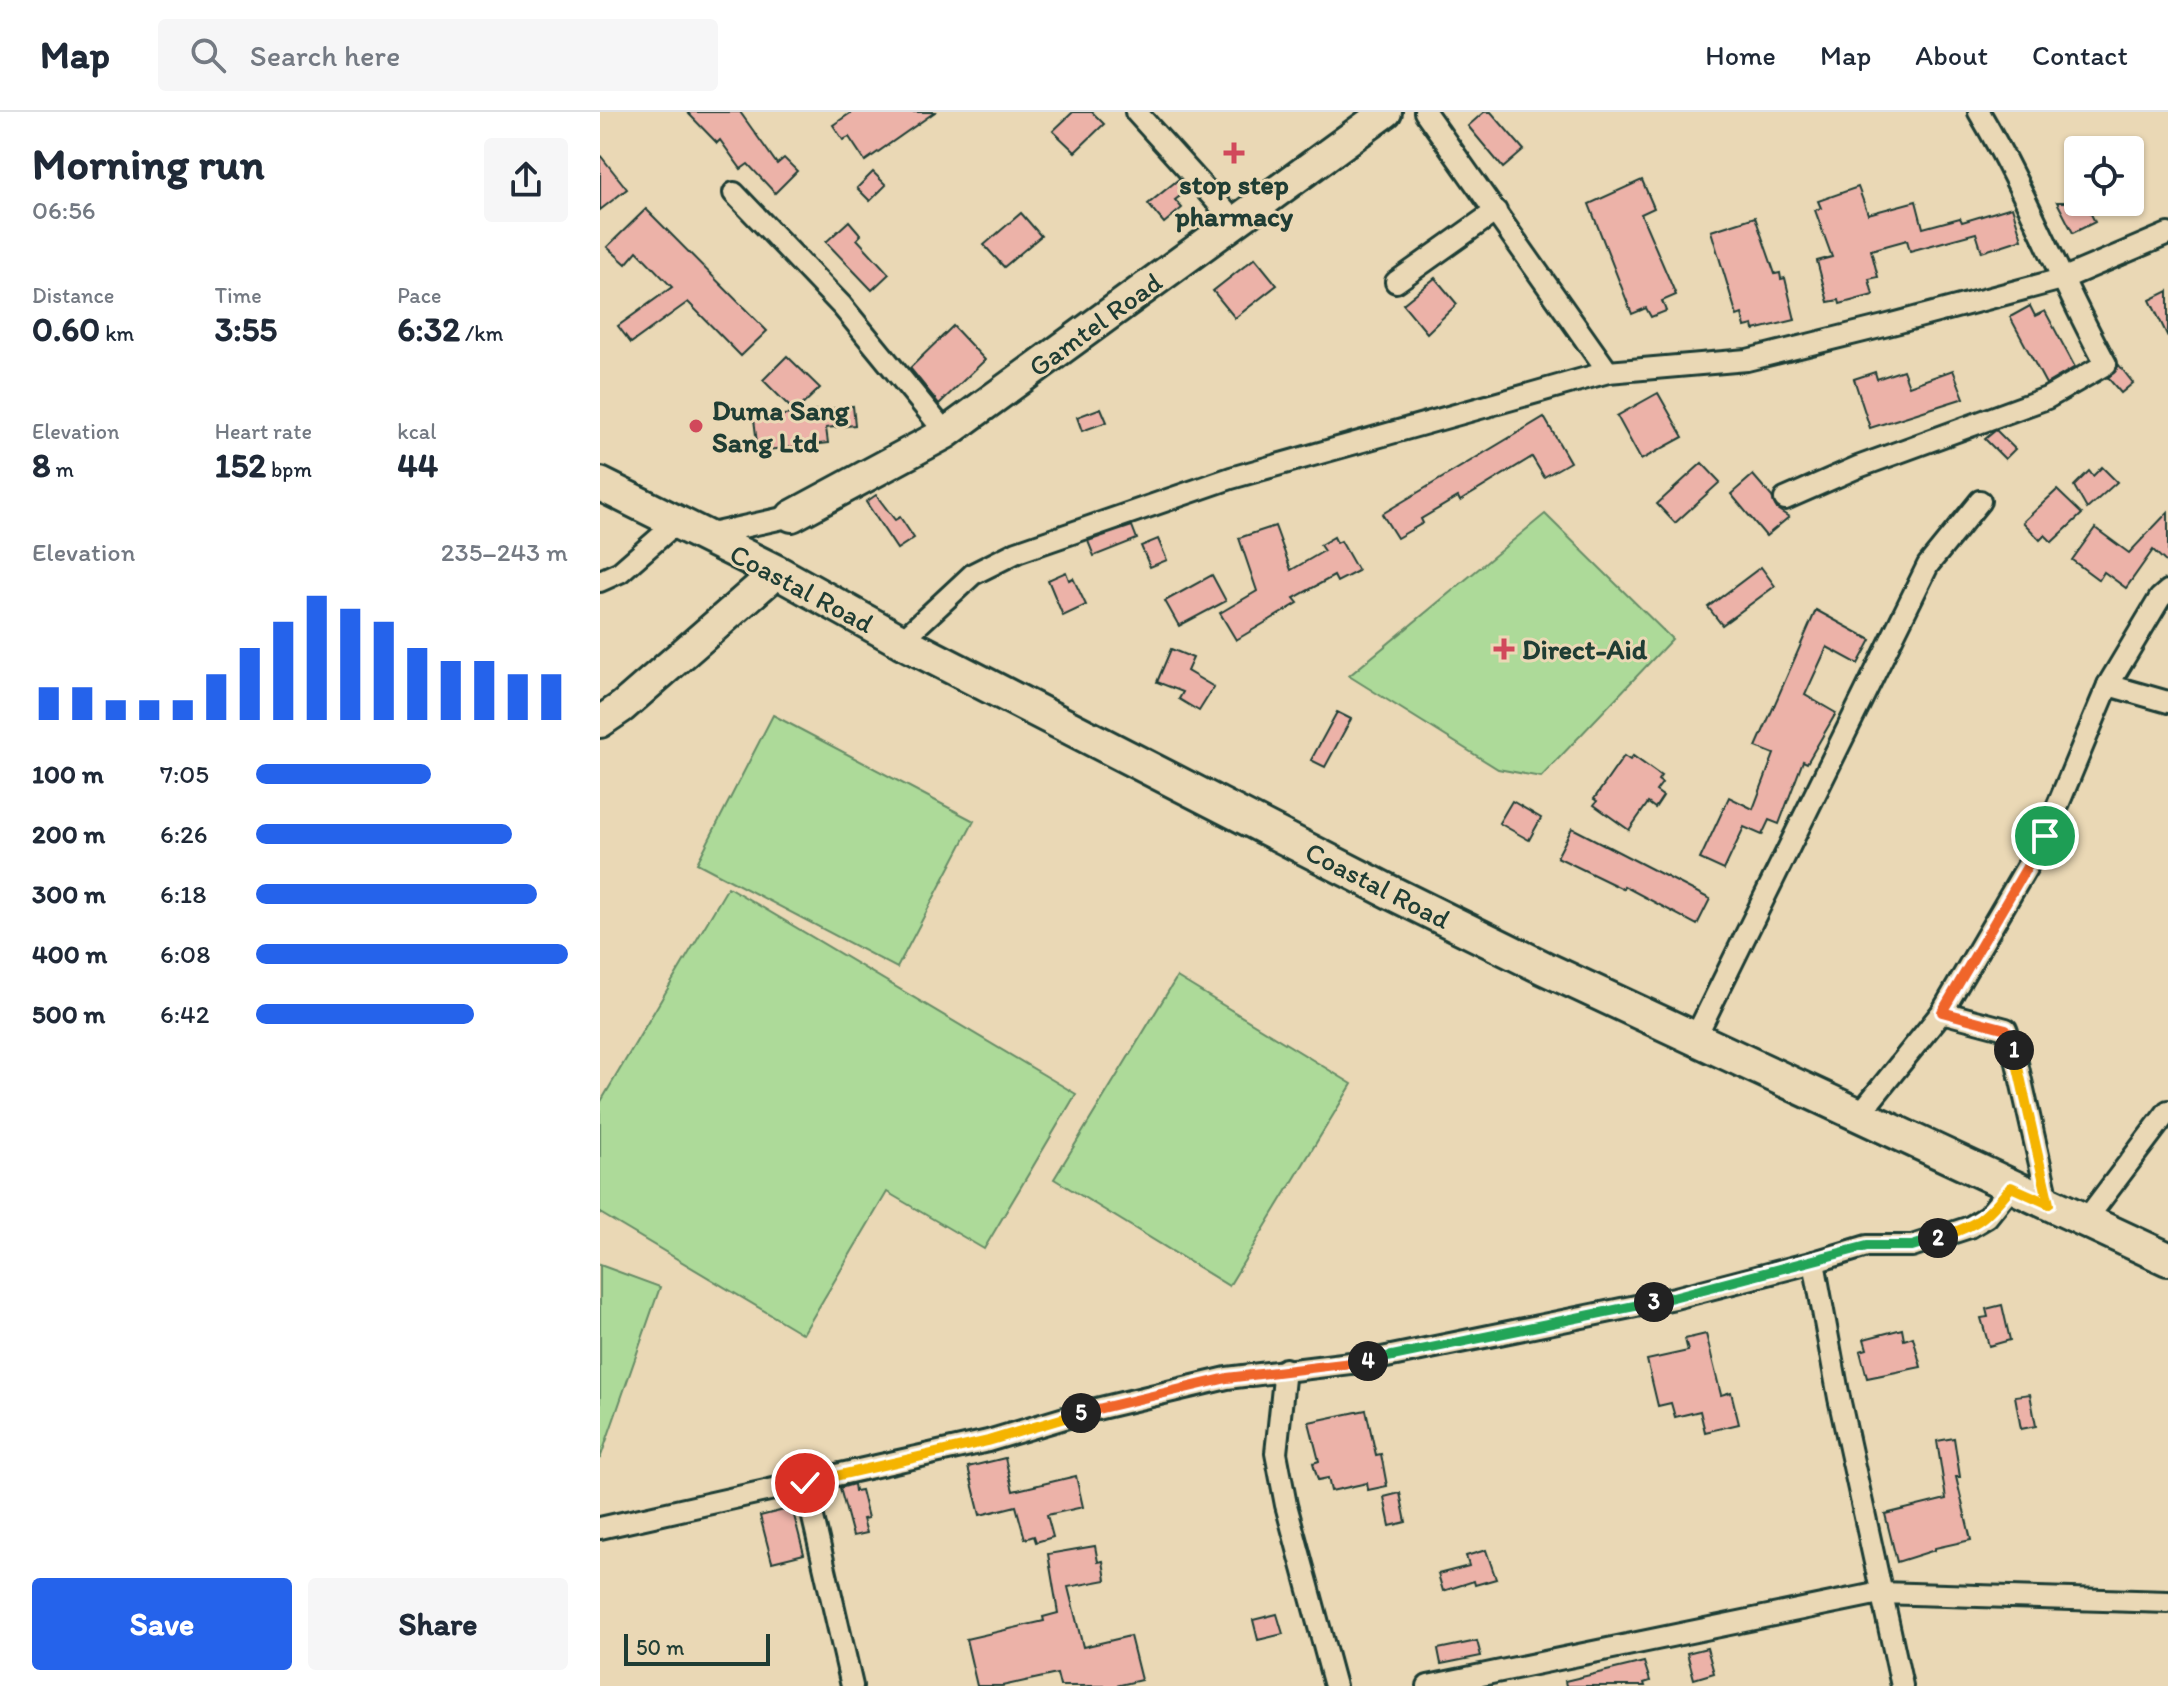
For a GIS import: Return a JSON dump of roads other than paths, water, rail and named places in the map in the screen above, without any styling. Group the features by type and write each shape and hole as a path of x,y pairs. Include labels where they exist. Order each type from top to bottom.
{"main road":[{"name":"Coastal Road","path":"600,484 777,572 901,641 1392,893 2168,1259"}],"street":[{"path":"1136,112 1235,222"},
{"name":"Gamtel Road","path":"792,516 946,433 1386,112"},
{"path":"1425,112 1608,372"},
{"path":"1785,499 1858,467 2047,398 2106,364 2062,279 2004,153 1979,112"},
{"path":"734,193 842,306 946,433"},
{"path":"1396,282 1496,211"},
{"path":"901,641 973,574 1017,552 1231,478 1608,372 1747,360 2062,279 2168,234"},
{"path":"1695,1038 1928,565 1980,501"},
{"path":"600,581 688,530 792,516"},
{"path":"600,722 622,707 777,572"},
{"path":"1859,1115 1942,1012 2045,836 2108,685 2160,598 2168,591"},
{"path":"2108,685 2168,702"},
{"path":"1942,1012 2006,1029 2015,1054 2049,1204"},
{"path":"2085,1221 2168,1111"},
{"path":"600,1528 988,1441 1088,1411 1201,1384 1285,1369 1367,1361 1675,1298 1867,1246 1912,1246 1970,1227 1987,1217 2011,1187"},
{"path":"1814,1262 1880,1593 1902,1686"},
{"path":"1285,1369 1276,1453 1286,1505 1335,1686"},
{"path":"805,1483 852,1686"},
{"path":"1428,1686 1880,1593 2168,1602"}],"place":[{"name":"stop step pharmacy","path":"1234,153"},
{"name":"Duma Sang Sang Ltd","path":"696,426"},
{"name":"Direct-Aid","path":"1504,649"}]}
